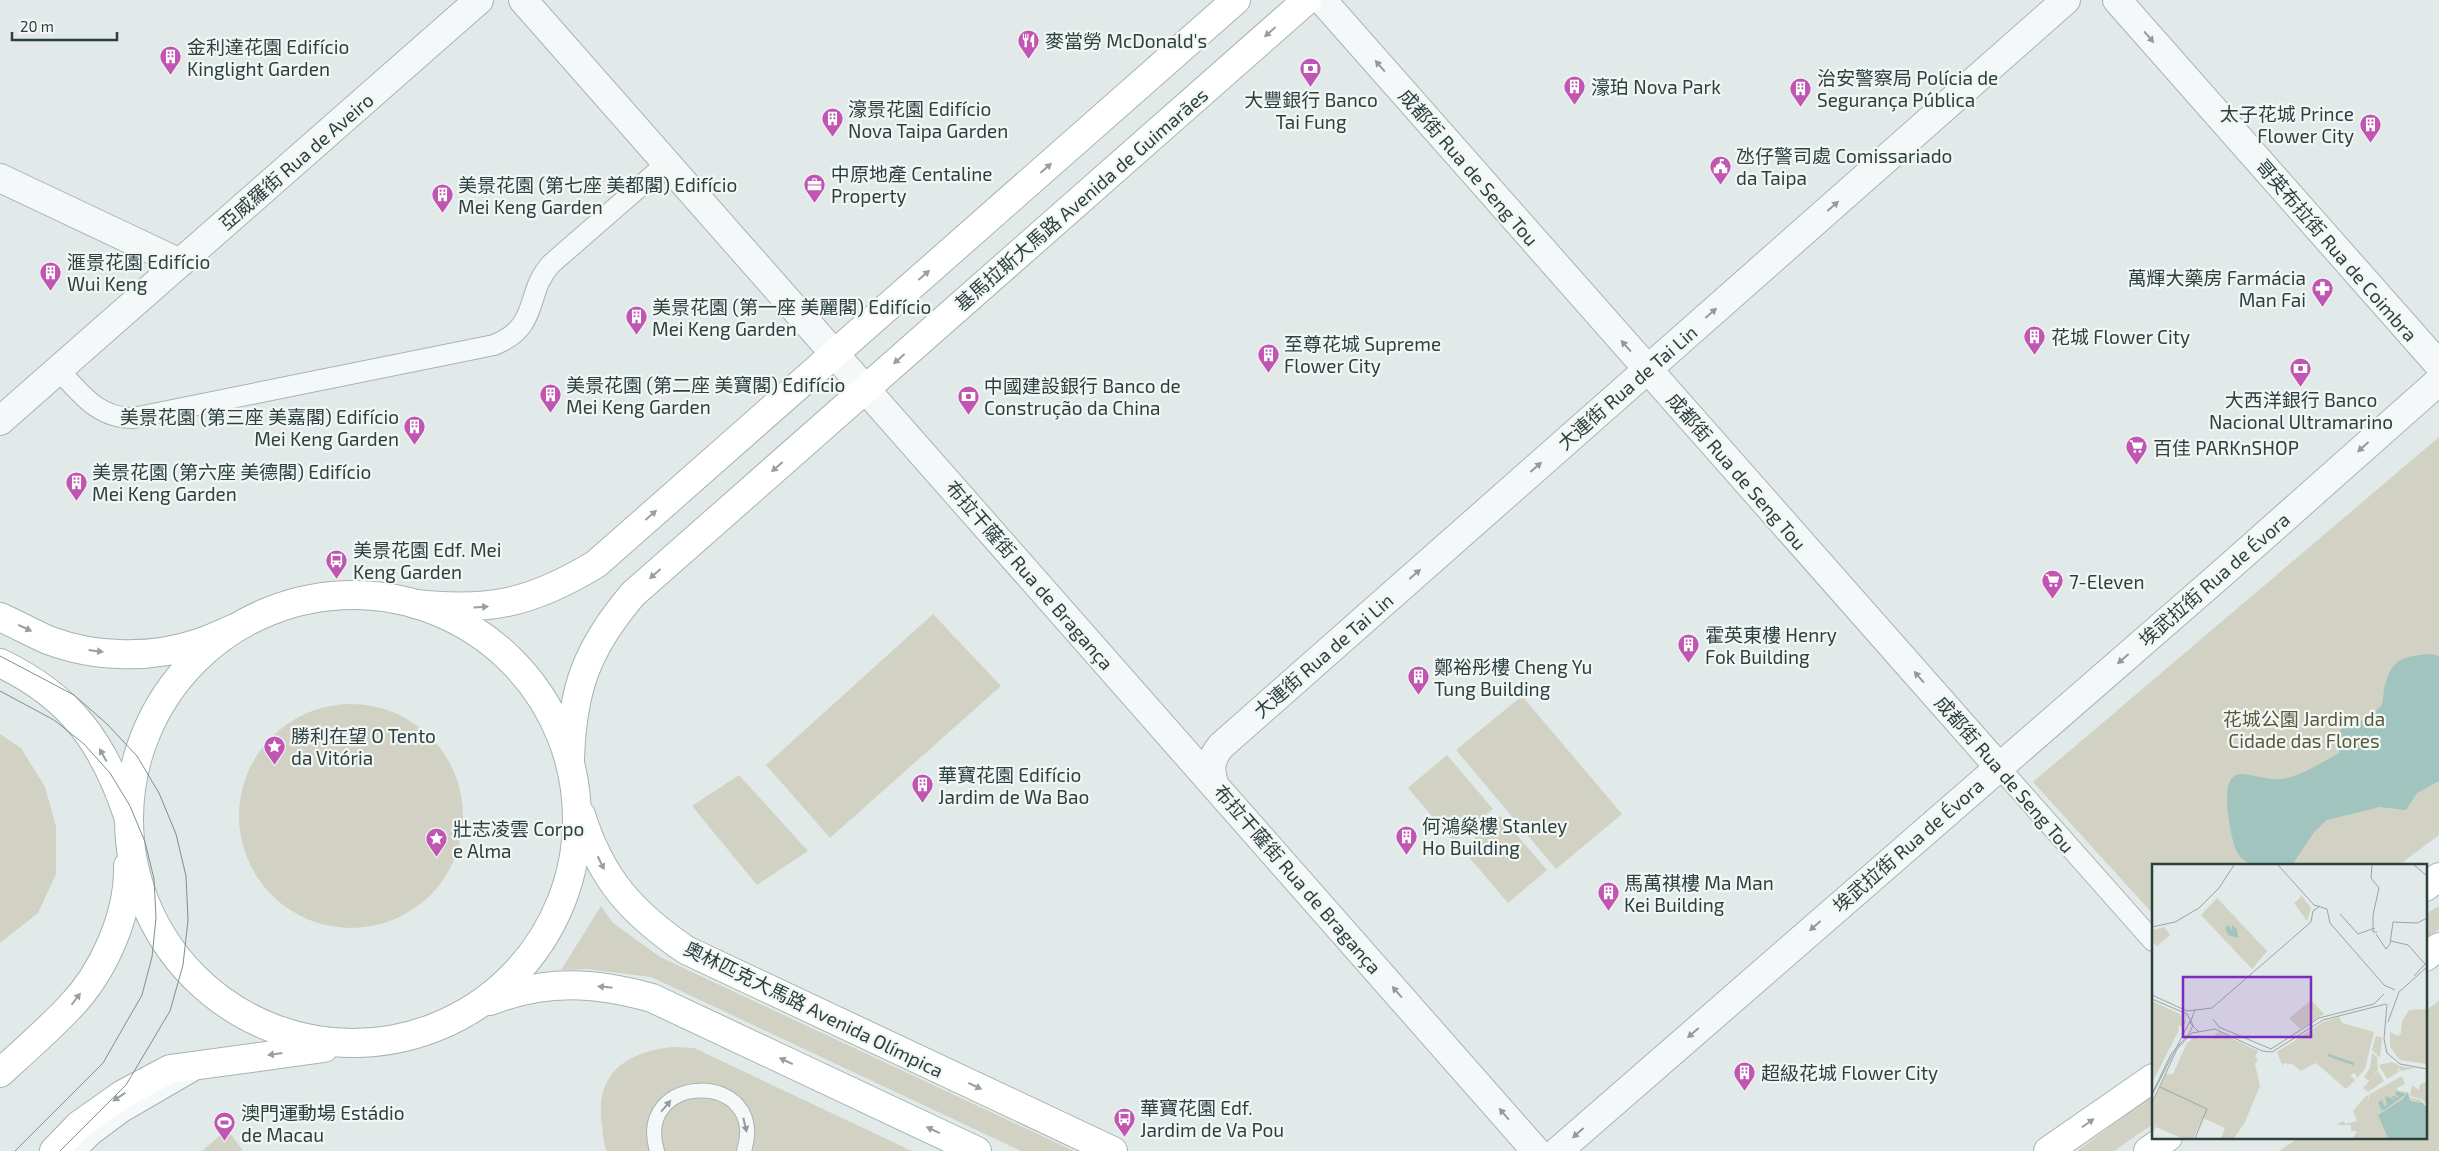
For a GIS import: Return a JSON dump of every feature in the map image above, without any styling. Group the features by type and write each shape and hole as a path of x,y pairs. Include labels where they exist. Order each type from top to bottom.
{"main road":[{"path":"415,604 453,608 491,606 528,598 564,584 596,564 1236,0"},
{"name":"基馬拉斯大馬路 Avenida de Guimarães","path":"570,760 571,722 578,687 591,653 609,621 633,594 1307,0"},
{"path":"0,616 49,640 86,650 124,654 162,652 199,643 278,607 314,598 350,595 386,597 415,604 455,619 486,638 514,662 537,689 555,721 570,760 577,801 578,826 574,862 563,898 547,932 525,963 498,990 475,1007"},
{"path":"0,1074 70,1007 93,977 111,944 123,908 128,872 128,797 135,760 148,726 165,694 186,668 214,642 234,628"},
{"path":"0,663 22,674 52,694 78,720 100,749 112,773 128,825 133,872 146,908 164,941 188,971 216,997 248,1018 283,1032 320,1040 358,1043"},
{"name":"奧林匹克大馬路 Avenida Olímpica","path":"577,801 588,838 605,872 627,902 655,928 686,950 1113,1151"},
{"path":"2426,886 2439,877"},
{"path":"2426,956 2439,947"},
{"path":"54,1151 79,1125 123,1094 170,1069 396,1039 432,1028 475,1007 509,994 554,986 581,984 617,988 652,998 977,1151"},
{"path":"0,1059 42,1033"},
{"path":"2048,1151 2152,1079"},
{"path":"2148,1151 2167,1138"}],"street":[{"name":"亞威羅街 Rua de Aveiro","path":"0,421 479,0"},
{"name":"布拉干薩街 Rua de Bragança","path":"523,0 1536,1151"},
{"name":"成都街 Rua de Seng Tou","path":"1322,0 2152,940"},
{"name":"大連街 Rua de Tai Lin","path":"1215,786 1211,775 1211,765 1214,754 1220,746 2066,0"},
{"name":"哥英布拉街 Rua de Coimbra","path":"2117,0 2439,365"},
{"path":"59,370 94,406 110,415 133,418 494,345 507,339 524,324 530,312 537,285 552,264 667,163"},
{"path":"0,178 180,263"},
{"name":"埃武拉街 Rua de Évora","path":"1558,1151 1998,766 2218,577 2439,381"},
{"path":"1180,746 1189,751 1199,752 1210,751 1220,746"}],"lane":[{"path":"80,1151 125,1114 188,1076 230,1060"},
{"path":"657,1151 654,1134 661,1111 678,1095 699,1089 721,1093 738,1107 747,1128 744,1151"}],"green space":[{"name":"花城公園 Jardim da Cidade das Flores","path":"2439,437 2439,835 2400,864 2152,864 2152,913 2033,782"},
{"path":"933,614 1001,686 830,838 766,765"},
{"path":"1522,696 1622,814 1556,869 1456,750"},
{"path":"351,704 383,709 394,713 413,723 430,737 444,754 454,773 458,784 463,816 458,848 454,859 444,878 430,895 413,909 394,919 383,923 351,928 319,923 308,919 289,909 272,895 258,878 248,859 244,848 239,816 244,784 248,773 258,754 272,737 289,723 308,713 319,709"},
{"path":"0,734 21,748 45,787 56,826 56,874 38,913 0,943"},
{"path":"1447,755 1493,809 1454,842 1408,788"},
{"path":"739,775 808,851 757,885 692,806"},
{"path":"1500,816 1547,870 1508,903 1462,849"},
{"path":"601,906 613,923 660,957 1074,1151 1021,1151 651,977 587,969 561,970"},
{"path":"2439,906 2439,929 2426,938 2426,913"},
{"path":"2439,1001 2439,1151 2279,1151 2298,1138 2426,1138 2426,1010"},
{"path":"674,1047 694,1048 912,1151 607,1151 603,1138 601,1107 603,1091 609,1079 617,1068 628,1060 657,1049"},
{"path":"2152,1096 2152,1125 2114,1151 2077,1151"},
{"name":"澳門運動場 Estádio de Macau","path":"227,1129 243,1151 202,1151"}],"shaded area":[{"path":"2431,654 2439,656 2439,781 2417,793 2406,810 2380,807 2327,820 2315,831 2293,864 2248,863 2237,851 2233,841 2228,813 2227,791 2234,776 2242,774 2270,779 2287,778 2339,753 2340,730 2369,716 2379,708 2382,704 2384,687 2388,676 2396,663 2407,657"}],"tram line":[{"path":"0,656 74,695 107,724 137,756 159,793 176,834 186,876 188,920 183,965 170,1011 126,1085 60,1151"},
{"path":"0,691 54,720 84,744 110,773 130,806 145,842 154,879 156,918 152,957 142,995 103,1063 15,1151"}],"place":[{"name":"麥當勞 McDonald's","path":"1029,59"},
{"name":"金利達花園 Edifício Kinglight Garden","path":"171,76"},
{"name":"大豐銀行 Banco Tai Fung","path":"1311,87"},
{"name":"濠珀 Nova Park","path":"1575,105"},
{"name":"治安警察局 Polícia de Segurança Pública","path":"1801,107"},
{"name":"濠景花園 Edifício Nova Taipa Garden","path":"832,138"},
{"name":"太子花城 Prince Flower City","path":"2370,143"},
{"name":"氹仔警司處 Comissariado da Taipa","path":"1720,185"},
{"name":"中原地產 Centaline Property","path":"815,203"},
{"name":"美景花園 (第七座 美都閣) Edifício Mei Keng Garden","path":"442,214"},
{"name":"滙景花園 Edifício Wui Keng","path":"51,291"},
{"name":"萬輝大藥房 Farmácia Man Fai","path":"2322,307"},
{"name":"美景花園 (第一座 美麗閣) Edifício Mei Keng Garden","path":"636,336"},
{"name":"花城 Flower City","path":"2035,355"},
{"name":"至尊花城 Supreme Flower City","path":"1268,373"},
{"name":"大西洋銀行 Banco Nacional Ultramarino","path":"2301,387"},
{"name":"美景花園 (第二座 美寶閣) Edifício Mei Keng Garden","path":"550,414"},
{"name":"中國建設銀行 Banco de Construção da China","path":"968,415"},
{"name":"美景花園 (第三座 美嘉閣) Edifício Mei Keng Garden","path":"415,446"},
{"name":"百佳 PARKnSHOP","path":"2137,466"},
{"name":"美景花園 (第六座 美德閣) Edifício Mei Keng Garden","path":"76,501"},
{"name":"美景花園 Edf. Mei Keng Garden","path":"337,579"},
{"name":"7-Eleven","path":"2053,600"},
{"name":"霍英東樓 Henry Fok Building","path":"1689,664"},
{"name":"鄭裕彤樓 Cheng Yu Tung Building","path":"1418,696"},
{"name":"勝利在望 O Tento da Vitória","path":"275,765"},
{"name":"華寶花園 Edifício Jardim de Wa Bao","path":"922,804"},
{"name":"何鴻燊樓 Stanley Ho Building","path":"1406,855"},
{"name":"壯志凌雲 Corpo e Alma","path":"437,858"},
{"name":"馬萬祺樓 Ma Man Kei Building","path":"1608,912"},
{"name":"超級花城 Flower City","path":"1745,1091"},
{"name":"華寶花園 Edf. Jardim de Va Pou","path":"1124,1137"},
{"name":"澳門運動場 Estádio de Macau","path":"225,1142"}]}
